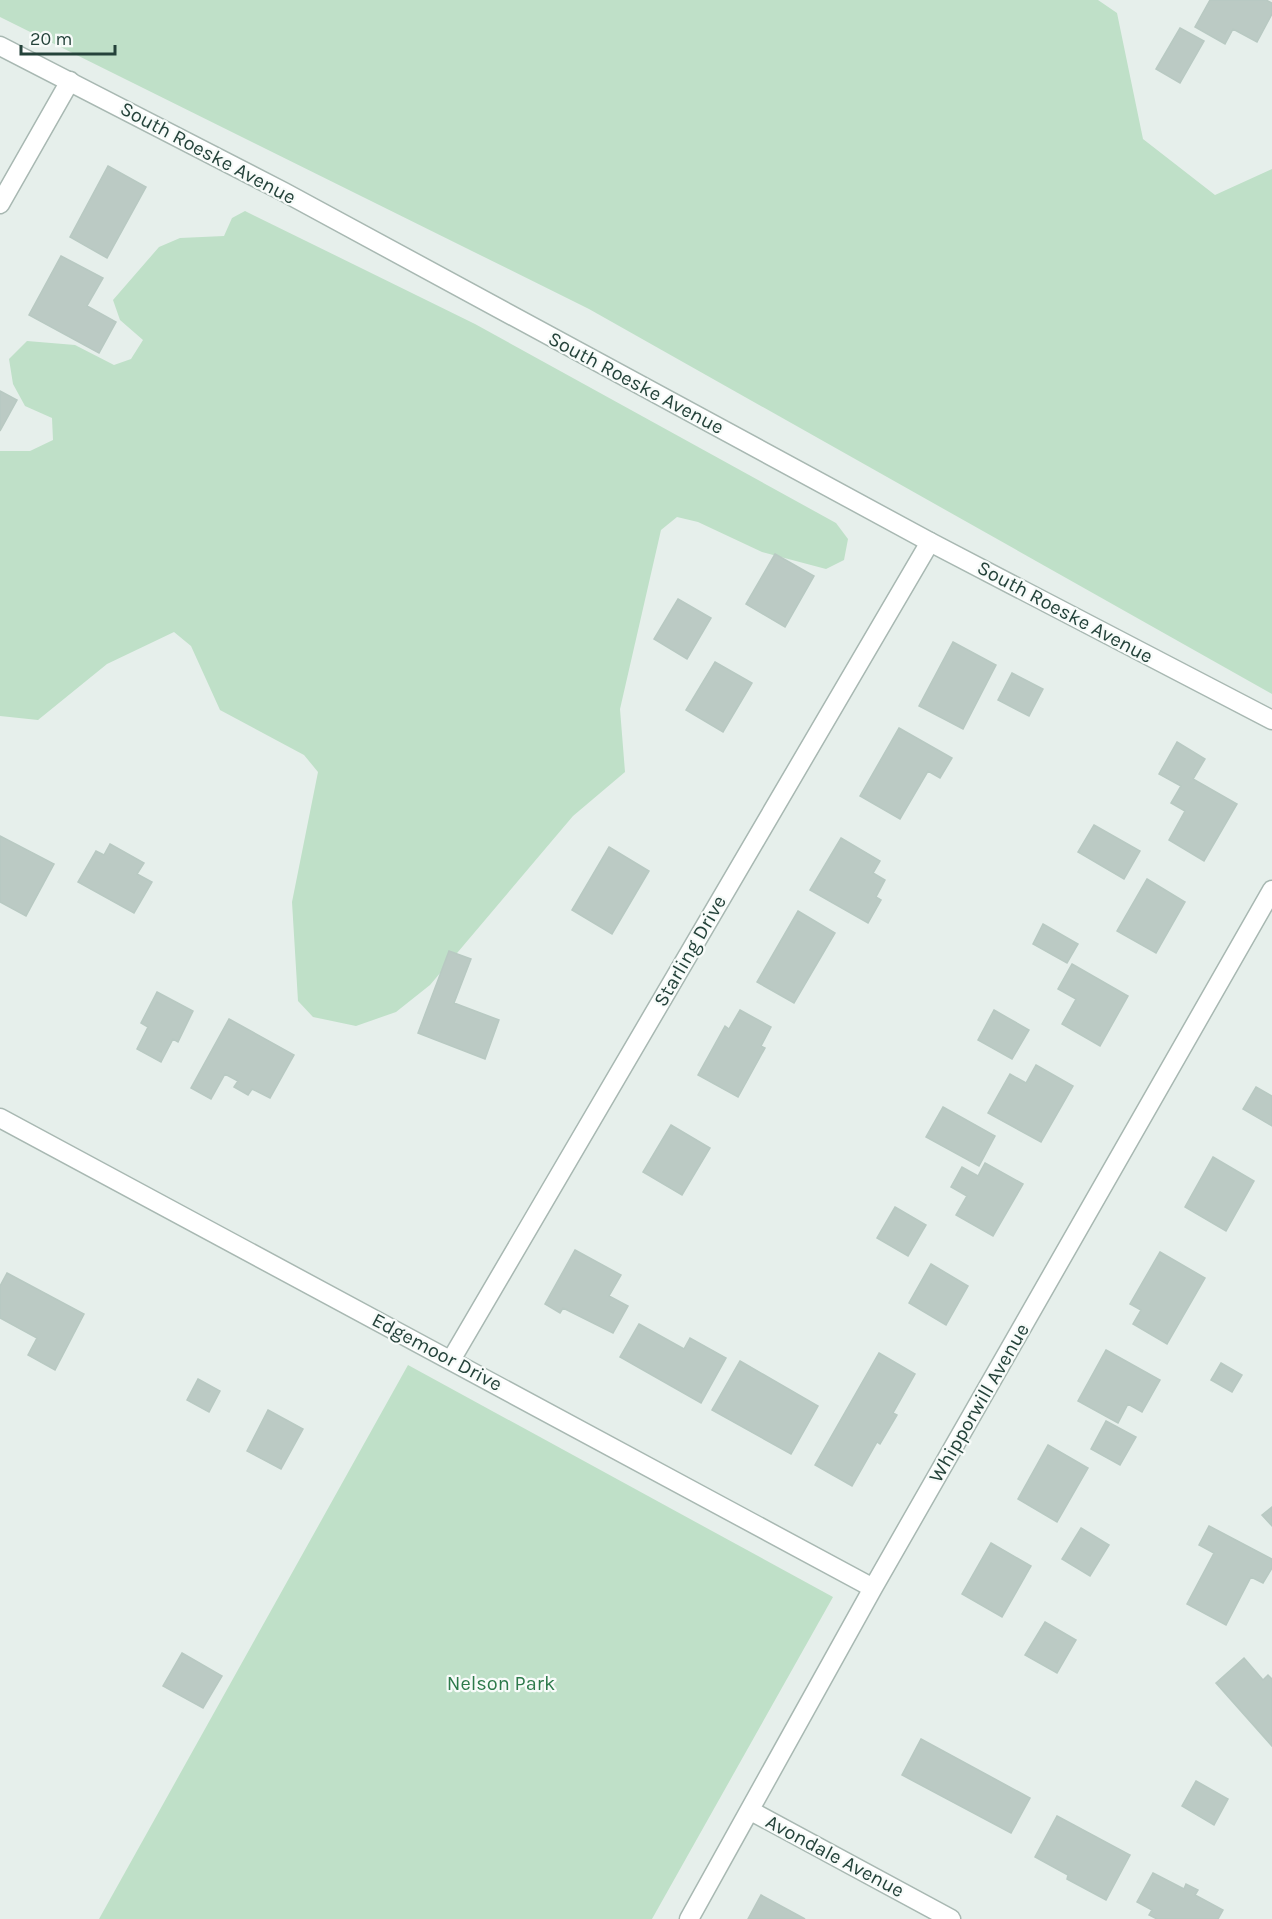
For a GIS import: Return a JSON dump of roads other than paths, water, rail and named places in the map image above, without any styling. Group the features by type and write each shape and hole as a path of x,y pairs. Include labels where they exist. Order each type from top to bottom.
{"street":[{"name":"South Roeske Avenue","path":"0,46 284,192 930,542 1272,720"},
{"path":"0,204 69,81"},
{"name":"Starling Drive","path":"451,1360 930,542"},
{"name":"Whipporwill Avenue","path":"689,1919 873,1588 1272,890"},
{"name":"Edgemoor Drive","path":"0,1118 873,1588"},
{"name":"Avondale Avenue","path":"751,1811 951,1919"}],"park label":[{"name":"Nelson Park","path":"501,1683"}]}
